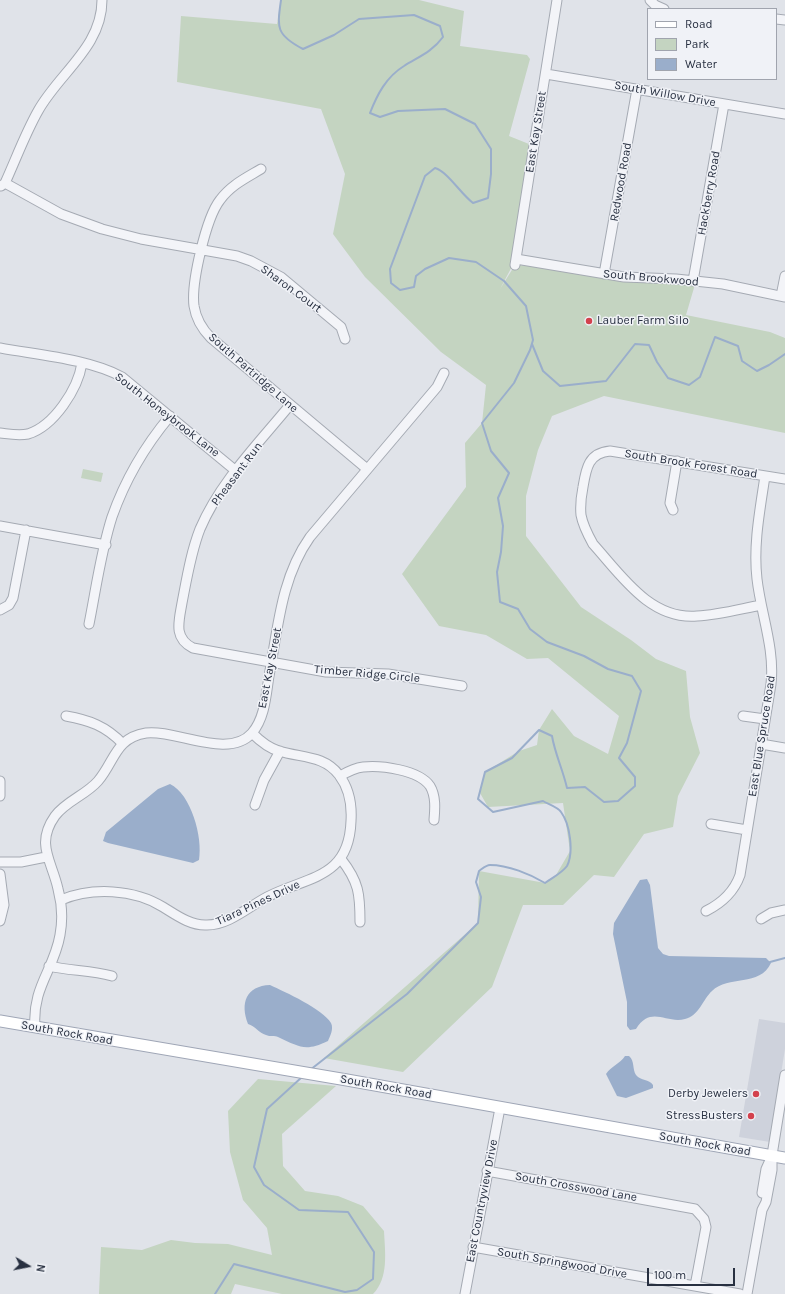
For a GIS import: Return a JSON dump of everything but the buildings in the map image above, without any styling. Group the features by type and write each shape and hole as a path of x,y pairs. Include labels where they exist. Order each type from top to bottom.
{"main road":[{"name":"South Rock Road","path":"0,1021 348,1080 785,1158"}],"street":[{"path":"2,185 38,110 76,63 94,36 101,18 102,0"},
{"name":"East Kay Street","path":"516,262 557,0"},
{"path":"650,0 655,5 662,8"},
{"name":"South Willow Drive","path":"546,74 785,114"},
{"name":"Redwood Road","path":"604,274 637,89"},
{"name":"Hackberry Road","path":"693,281 724,104"},
{"name":"South Partridge Lane","path":"262,169 235,184 219,200 211,215 202,250 194,298 195,312 201,325 211,338 367,469"},
{"name":"Sharon Court","path":"2,185 61,214 102,229 141,239 237,256 258,264 272,271 341,327 345,339"},
{"name":"South Brookwood","path":"516,262 624,277 693,281 734,286 783,297"},
{"path":"783,297 785,276"},
{"name":"South Honeybrook Lane","path":"0,348 82,363 102,368 122,378 236,471"},
{"path":"0,433 13,435 27,434 47,423 73,392 78,380 82,363"},
{"name":"East Kay Street","path":"252,733 264,708 284,594 296,558 310,537 437,387 444,373"},
{"name":"Pheasant Run","path":"183,641 180,637 178,626 188,567 194,545 212,504 236,471 290,405"},
{"path":"89,624 112,516 128,481 147,446 170,416"},
{"name":"South Brook Forest Road","path":"761,605 698,616 686,616 662,610 643,598 593,544 583,524 580,504 585,470 596,455 610,451 785,479"},
{"path":"673,510 670,503 677,462"},
{"name":"East Blue Spruce Road","path":"706,911 723,901 736,884 740,875 765,719 772,667 761,605 756,558 765,476"},
{"path":"0,526 106,545"},
{"path":"0,610 9,605 13,598 26,530"},
{"name":"Timber Ridge Circle","path":"183,641 193,648 326,672 388,674 462,686"},
{"path":"66,716 82,718 102,726 122,744"},
{"path":"743,716 765,719"},
{"path":"35,1027 40,1012 46,975 60,936 62,918 61,900 58,887 46,856 46,836 52,821 63,808 80,797 98,781 116,750 122,744 136,736 151,733 225,744 239,741 252,733"},
{"name":"Tiara Pines Drive","path":"61,900 82,893 104,891 141,898 162,906 187,920 205,926 226,921 267,897 295,884 324,874 335,866 341,860 350,836 352,813 348,792 340,776 332,768 317,759 280,751 267,746 252,733"},
{"path":"761,744 785,748"},
{"path":"255,805 264,780 280,751"},
{"path":"340,776 354,769 370,766 418,775 424,780 432,791 435,806 434,820"},
{"path":"0,781 0,796"},
{"path":"711,824 747,830"},
{"path":"0,862 21,862 46,856"},
{"path":"341,860 353,877 359,892 360,922"},
{"path":"0,874 4,905 0,921"},
{"path":"761,919 771,913 785,910"},
{"path":"49,966 98,972 112,976"},
{"path":"748,1294 762,1210 760,1202 766,1169 772,1155 785,1075"},
{"name":"East Countryview Drive","path":"465,1294 487,1170 500,1108"},
{"name":"South Crosswood Lane","path":"487,1170 695,1209 704,1219 706,1227 695,1286"},
{"name":"South Springwood Drive","path":"474,1247 740,1294"}],"shaded area":[{"path":"759,1019 785,1023 785,1049 770,1142 739,1137"}],"green space":[{"path":"281,0 419,0 464,11 460,46 527,55 530,59 509,136 534,146 516,259 500,289 515,265 562,267 696,281 686,315 770,332 785,338 785,433 604,396 552,416 538,450 526,496 526,536 581,607 631,640 656,659 686,671 690,717 700,753 678,796 673,827 644,834 614,877 594,875 563,905 523,905 492,987 403,1072 324,1058 478,923 479,871 545,883 556,875 570,851 563,803 488,807 480,793 485,772 519,751 537,745 539,730 552,709 574,736 608,754 619,716 548,658 527,659 486,635 439,626 402,574 466,487 465,443 482,423 486,385 441,352 365,277 333,234 345,174 321,109 177,82 181,16 277,24"},
{"path":"83,469 103,473 101,482 81,478"},
{"path":"258,1079 336,1086 282,1134 283,1166 305,1191 338,1196 363,1206 384,1231 385,1264 382,1280 378,1288 373,1294 282,1294 235,1284 231,1294 99,1294 101,1247 142,1250 171,1240 195,1243 228,1244 272,1255 267,1228 243,1200 230,1152 228,1111"}],"water":[{"path":"170,784 184,797 194,817 199,840 199,860 193,863 103,841 106,832 158,789"},
{"path":"647,879 650,885 658,948 663,954 669,956 766,958 771,963 766,970 759,975 719,986 709,994 697,1011 690,1017 678,1020 659,1017 647,1018 636,1029 630,1030 627,1026 627,1002 613,934 614,923 640,880"},
{"path":"270,985 303,1001 327,1018 331,1023 332,1028 328,1041 308,1047 297,1046 277,1036 269,1036 264,1034 248,1024 245,1009 247,997 250,992 255,989"},
{"path":"625,1056 629,1056 631,1058 636,1075 651,1083 653,1088 626,1098 617,1096 606,1074"}],"waterway":[{"path":"281,0 279,18 280,30 283,35 303,49 334,35 359,19 414,15 440,26 443,37 439,42 425,54 392,75 379,93 370,113 380,117 398,111 445,109 475,124 491,149 491,174 488,198 473,203 445,174 435,168 425,176 390,269 391,283 400,290 414,287 416,276 425,269 449,258 476,262 504,281 526,306 533,340 530,350 514,383 482,423 491,451 509,473 498,498 503,526 501,552 497,572 500,602 518,609 530,629 547,642 584,656 608,669 632,676 641,691 627,743 619,758 635,777 635,786 618,801 604,802 585,787 567,788 552,736 539,730 512,758 485,772 478,799 493,812 543,801 560,810 567,824 570,838 571,846 567,866 560,873 545,883 526,873 497,865 489,865 479,871 476,882 481,897 478,923 407,994 310,1070"},
{"path":"532,344 543,371 560,386 606,381 635,344 649,345 657,362 668,378 689,385 700,377 715,337 738,346 742,361 757,371 785,354"},
{"path":"770,962 785,958"},
{"path":"215,1294 234,1264 345,1292 357,1290 373,1279 374,1252 348,1212 299,1210 264,1185 254,1167 267,1109 302,1077"}],"place":[{"name":"Lauber Farm Silo","path":"589,321"},
{"name":"Derby Jewelers","path":"756,1094"},
{"name":"StressBusters","path":"751,1116"}]}
